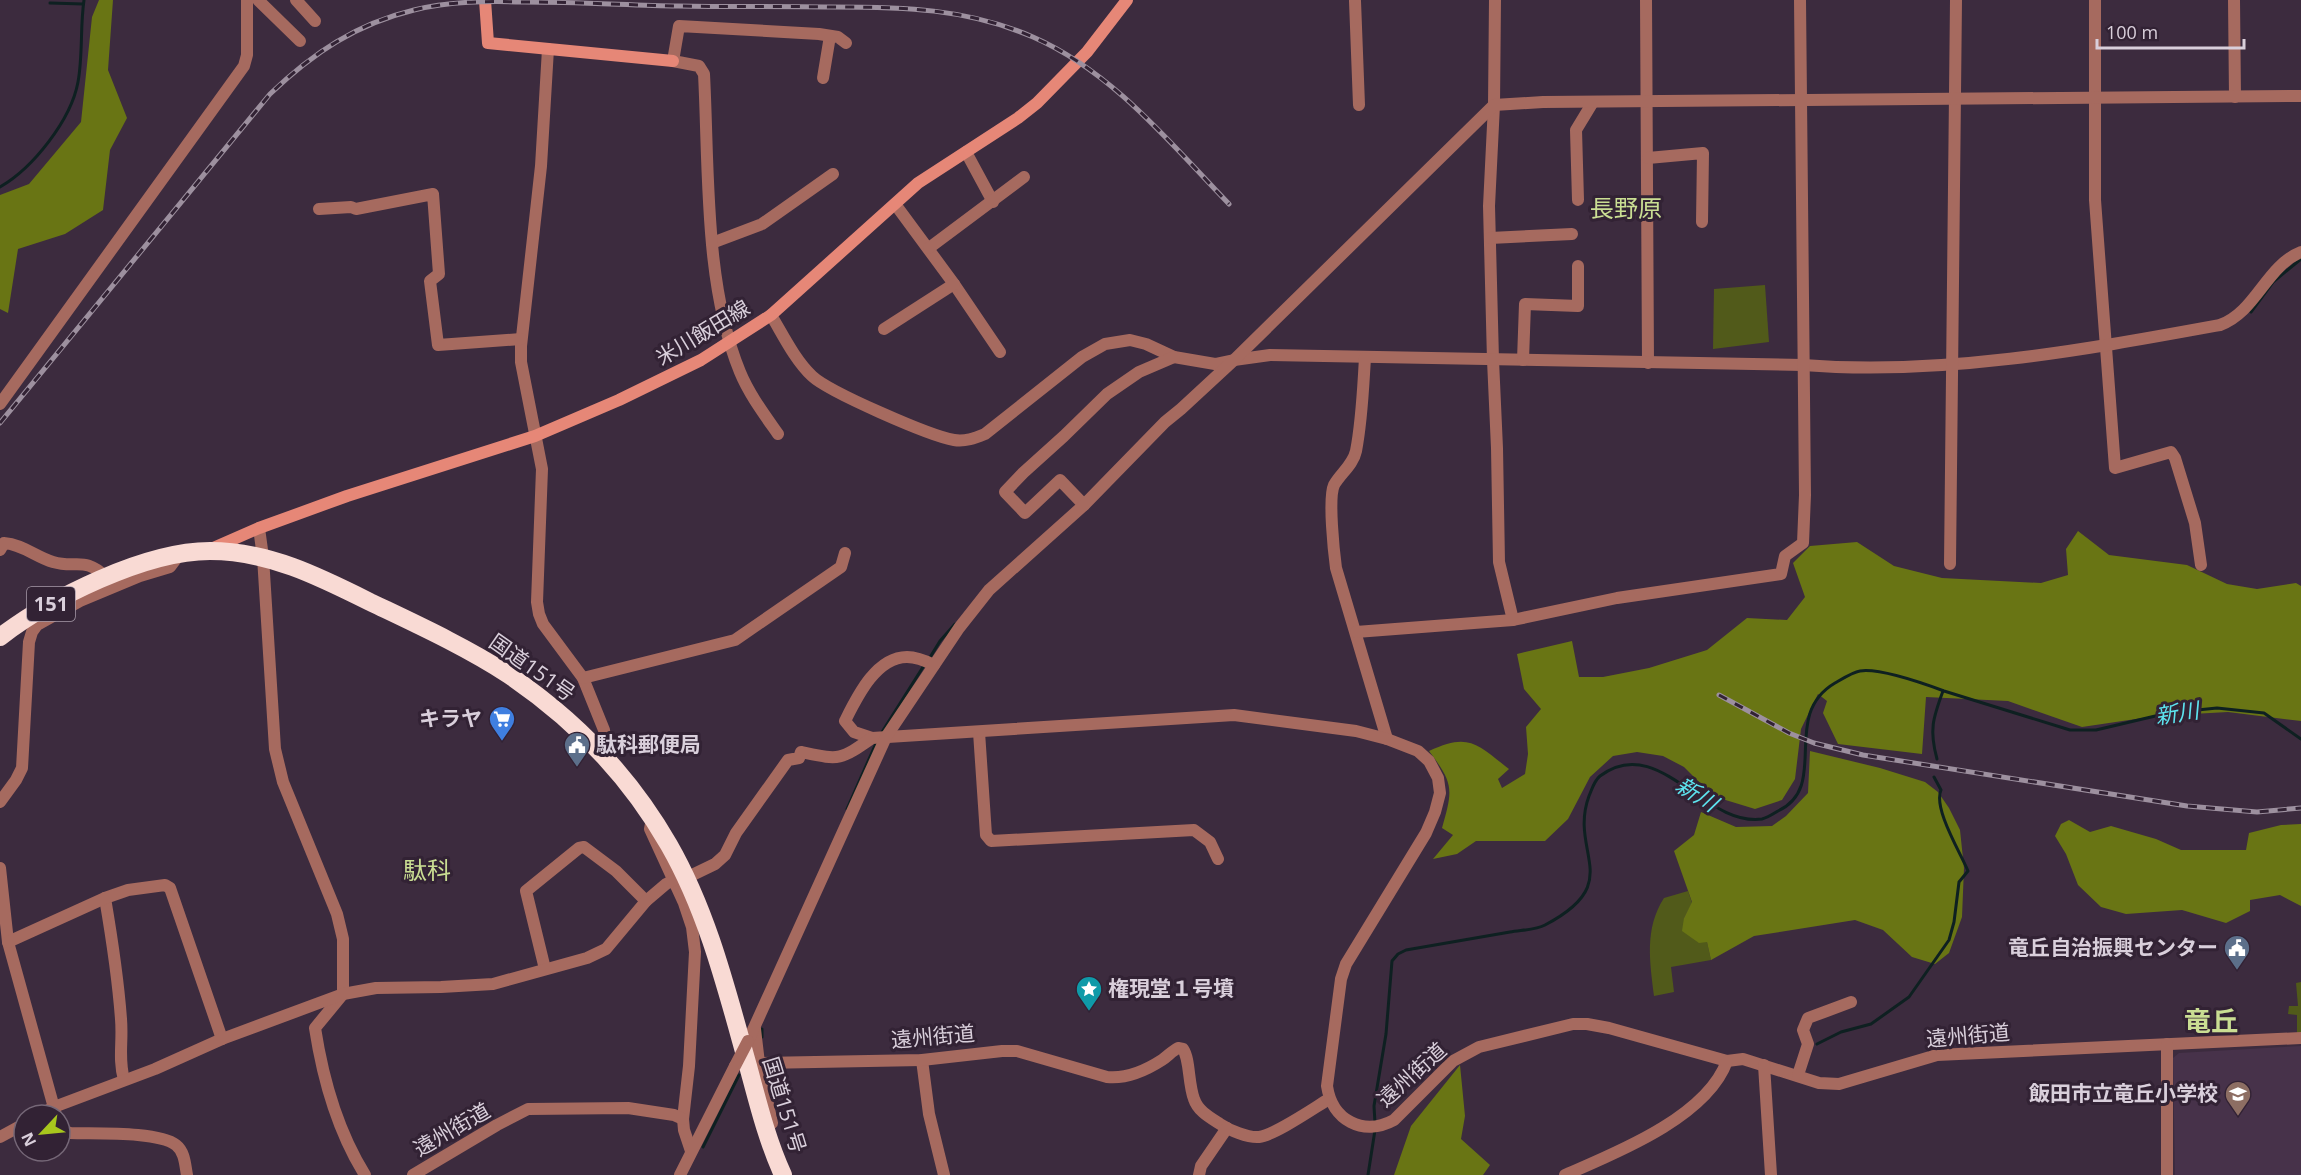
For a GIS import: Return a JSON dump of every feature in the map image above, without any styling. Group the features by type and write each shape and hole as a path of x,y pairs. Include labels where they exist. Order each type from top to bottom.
{"highway":[{"name":"国道151号","path":"0,637 31,615 106,577 178,555 207,551 263,557 308,572 472,653 509,675 572,724 609,761 651,817 681,878 698,904 719,966 765,1128 783,1175"}],"main road":[{"path":"485,0 488,44 673,61"},
{"name":"米川飯田線","path":"207,551 259,528 347,496 535,436 655,384 730,343 771,315 918,183 1018,118 1036,103 1087,52 1127,0"}],"street":[{"path":"0,404 244,66 247,56 247,0"},
{"path":"258,0 300,42"},
{"path":"296,0 315,21"},
{"path":"1495,0 1494,105 1489,206 1493,360 1499,562 1513,620"},
{"path":"1646,0 1648,363"},
{"path":"1356,632 1513,620 1617,598 1781,574 1785,556 1803,543 1805,495 1800,0"},
{"path":"1950,564 1956,0"},
{"path":"2095,0 2095,200 2115,468 2171,452 2175,458 2195,523 2201,565"},
{"path":"2234,0 2235,97"},
{"path":"1355,1 1359,105"},
{"path":"778,434 746,384 720,309 712,243 704,74 699,66 673,61 679,26 830,36 837,37 846,43"},
{"path":"823,78 830,36"},
{"path":"548,49 541,166 521,339 521,362 542,474 537,602 543,624 583,678 604,730 609,761"},
{"path":"680,1175 755,1028 886,736 959,628 989,590 1084,505 1164,422 1181,410 1234,360 1494,105 1593,102 2301,96"},
{"path":"1578,200 1576,130 1593,102"},
{"path":"966,152 993,202"},
{"path":"1648,158 1703,153 1702,222"},
{"path":"712,243 762,224 832,174"},
{"path":"929,248 1024,177"},
{"path":"319,209 351,207 356,209 433,194 439,274 430,281 438,345 521,339"},
{"path":"895,204 929,248 1000,352"},
{"path":"1490,238 1572,234"},
{"path":"771,315 812,376 831,388 887,414 956,441 969,440 985,434 1082,357 1105,344 1130,340 1146,344 1174,357 1215,364 1270,355 1803,365 1845,369 1952,364 2105,346 2220,325 2231,321 2244,310 2283,263 2301,252"},
{"path":"1523,360 1525,303 1578,306 1578,266"},
{"path":"884,329 954,284"},
{"path":"1084,505 1060,480 1025,513 1005,492 1107,393 1139,372 1174,357"},
{"path":"1365,358 1362,410 1356,452 1331,492 1336,568 1387,739"},
{"path":"259,528 263,557 275,749 283,782 337,914 343,939 343,994 315,1028 329,1093 339,1125 365,1175"},
{"path":"0,550 4,543 12,543 54,562 94,566 106,577"},
{"path":"583,678 735,640 841,567 845,553"},
{"path":"0,802 22,768 29,642 37,625 80,601 140,576 170,567 178,555"},
{"path":"934,664 909,656 890,660 863,686 845,721 854,732 872,738 1234,715 1356,731 1387,739 1418,751 1430,761 1438,778 1440,793 1435,812 1426,833 1346,964 1341,979 1328,1073 1329,1099"},
{"path":"980,732 986,836 991,841 1194,830 1210,842 1218,859"},
{"path":"72,1103 222,1039 343,994 376,988 493,984 587,958 606,949 646,901 681,878 715,864 725,855 736,833 788,760 799,758 801,752 830,758 846,757 872,738"},
{"path":"545,969 526,891 579,848 584,847 616,871 646,901"},
{"path":"0,868 8,942 53,1103"},
{"path":"681,878 692,927 694,952 689,1066 683,1119 691,1151"},
{"path":"8,942 105,898 128,891 165,885 170,888 222,1039"},
{"path":"105,898 117,964 122,1034 120,1063 124,1080"},
{"path":"1798,1075 1808,1044 1803,1030 1808,1018 1851,1002"},
{"name":"遠州街道","path":"759,1063 922,1060 1002,1050 1017,1051 1107,1077 1119,1078 1131,1076 1163,1060 1178,1048 1183,1049 1188,1061 1188,1078 1197,1106 1206,1116 1227,1128 1258,1137 1270,1134 1329,1099 1337,1113 1356,1125 1383,1126 1394,1120 1453,1061 1479,1047 1573,1024 1609,1028 1726,1060 1743,1059 1819,1083 1839,1084 1937,1055 2301,1038"},
{"path":"755,1028 759,1063 772,1123 765,1128"},
{"path":"2167,1044 2167,1175"},
{"path":"922,1060 929,1114 944,1175"},
{"path":"1565,1175 1629,1147 1676,1120 1722,1074 1726,1060"},
{"path":"1764,1065 1771,1175"},
{"name":"遠州街道","path":"413,1175 528,1109 628,1108 674,1115 683,1119"},
{"path":"1199,1175 1201,1166 1227,1128"},
{"path":"72,1133 143,1136 167,1140 177,1146 183,1156 188,1175"}],"shaded area":[{"name":"飯田市立竜丘小学校","path":"2301,1046 2301,1175 2175,1175 2173,1058 2179,1053"}],"green space":[{"path":"99,0 113,0 108,70 127,118 110,150 103,210 65,234 18,249 8,313 0,309 0,195 29,184 81,122 92,17"},
{"path":"1765,285 1769,342 1713,349 1714,289"},
{"path":"2078,531 2109,555 2187,565 2227,584 2257,589 2296,583 2301,586 2301,721 2228,712 2156,716 2082,727 2008,701 1926,697 1922,754 1838,744 1823,713 1827,701 1818,694 1801,729 1795,779 1782,800 1755,809 1719,798 1684,767 1663,756 1637,752 1613,756 1590,777 1568,819 1545,841 1476,841 1457,854 1433,859 1453,835 1442,828 1449,795 1447,780 1429,751 1454,742 1480,747 1509,769 1498,779 1502,788 1525,774 1528,754 1526,727 1541,709 1524,689 1517,654 1572,641 1579,677 1603,677 1649,668 1707,650 1747,618 1787,620 1805,597 1793,563 1810,546 1857,542 1894,566 1942,578 2041,583 2068,575 2066,549"},
{"path":"1810,751 1880,768 1925,782 1938,792 1949,808 1960,830 1964,868 1962,917 1949,953 1935,964 1912,957 1883,930 1855,920 1754,936 1711,960 1707,942 1699,943 1682,931 1684,918 1692,902 1674,851 1694,835 1701,812 1736,827 1772,826 1786,816 1808,793"},
{"path":"2069,820 2090,832 2111,826 2156,839 2181,850 2246,850 2249,833 2281,825 2301,824 2301,906 2280,895 2250,900 2250,911 2226,923 2182,910 2126,914 2101,907 2078,885 2066,854 2055,836 2061,824"},
{"path":"1688,891 1692,903 1684,918 1707,942 1711,960 1671,967 1674,992 1654,996 1650,946 1653,922 1664,898"},
{"path":"2301,982 2301,1032 2297,1033 2297,1015 2288,1014 2289,1006 2298,1006 2296,983"},
{"path":"1460,1065 1465,1116 1461,1139 1490,1165 1483,1175 1394,1175 1411,1126"}],"waterway":[{"path":"0,187 25,168 49,142 68,112 80,72 84,0"},
{"path":"50,3 83,4"},
{"path":"2251,312 2273,282 2301,259"},
{"path":"929,659 940,641 955,624"},
{"path":"882,732 923,667"},
{"name":"新川","path":"1375,1123 1374,1106 1386,1034 1392,961 1406,950 1537,928 1570,909 1584,895 1589,880 1590,866 1584,816 1589,796 1600,776 1621,766 1642,765 1661,772 1720,809 1741,818 1766,818 1793,800 1801,785 1805,768 1806,731 1810,713 1819,697 1835,683 1860,671 1902,677 2070,730 2096,730 2168,713 2217,708 2264,713 2301,739"},
{"path":"1937,759 1933,740 1933,724 1943,691"},
{"path":"847,809 877,741"},
{"path":"1817,1044 1841,1032 1871,1024 1909,997 1949,940 1954,922 1959,882 1968,871 1944,819 1941,808 1941,790 1934,777"},
{"path":"762,1029 762,1037"},
{"path":"703,1147 739,1075"},
{"name":"新川","path":"1368,1175 1375,1130"}],"railway":[{"path":"0,423 270,94 319,53 354,32 393,16 428,7 455,3 563,2 678,6 884,8 934,11 983,20 1033,37 1089,69 1139,111 1229,204"},
{"path":"1719,695 1789,733 1814,743 1863,755 2187,806 2257,812 2301,808"}],"place":[{"name":"キラヤ","path":"502,742"},
{"name":"駄科郵便局","path":"577,768"},
{"name":"竜丘自治振興センター","path":"2237,971"},
{"name":"権現堂１号墳","path":"1089,1012"},
{"name":"飯田市立竜丘小学校","path":"2238,1117"}],"district":[{"name":"長野原","path":"1626,209"},
{"name":"駄科","path":"427,871"},
{"name":"竜丘","path":"2211,1022"}]}
